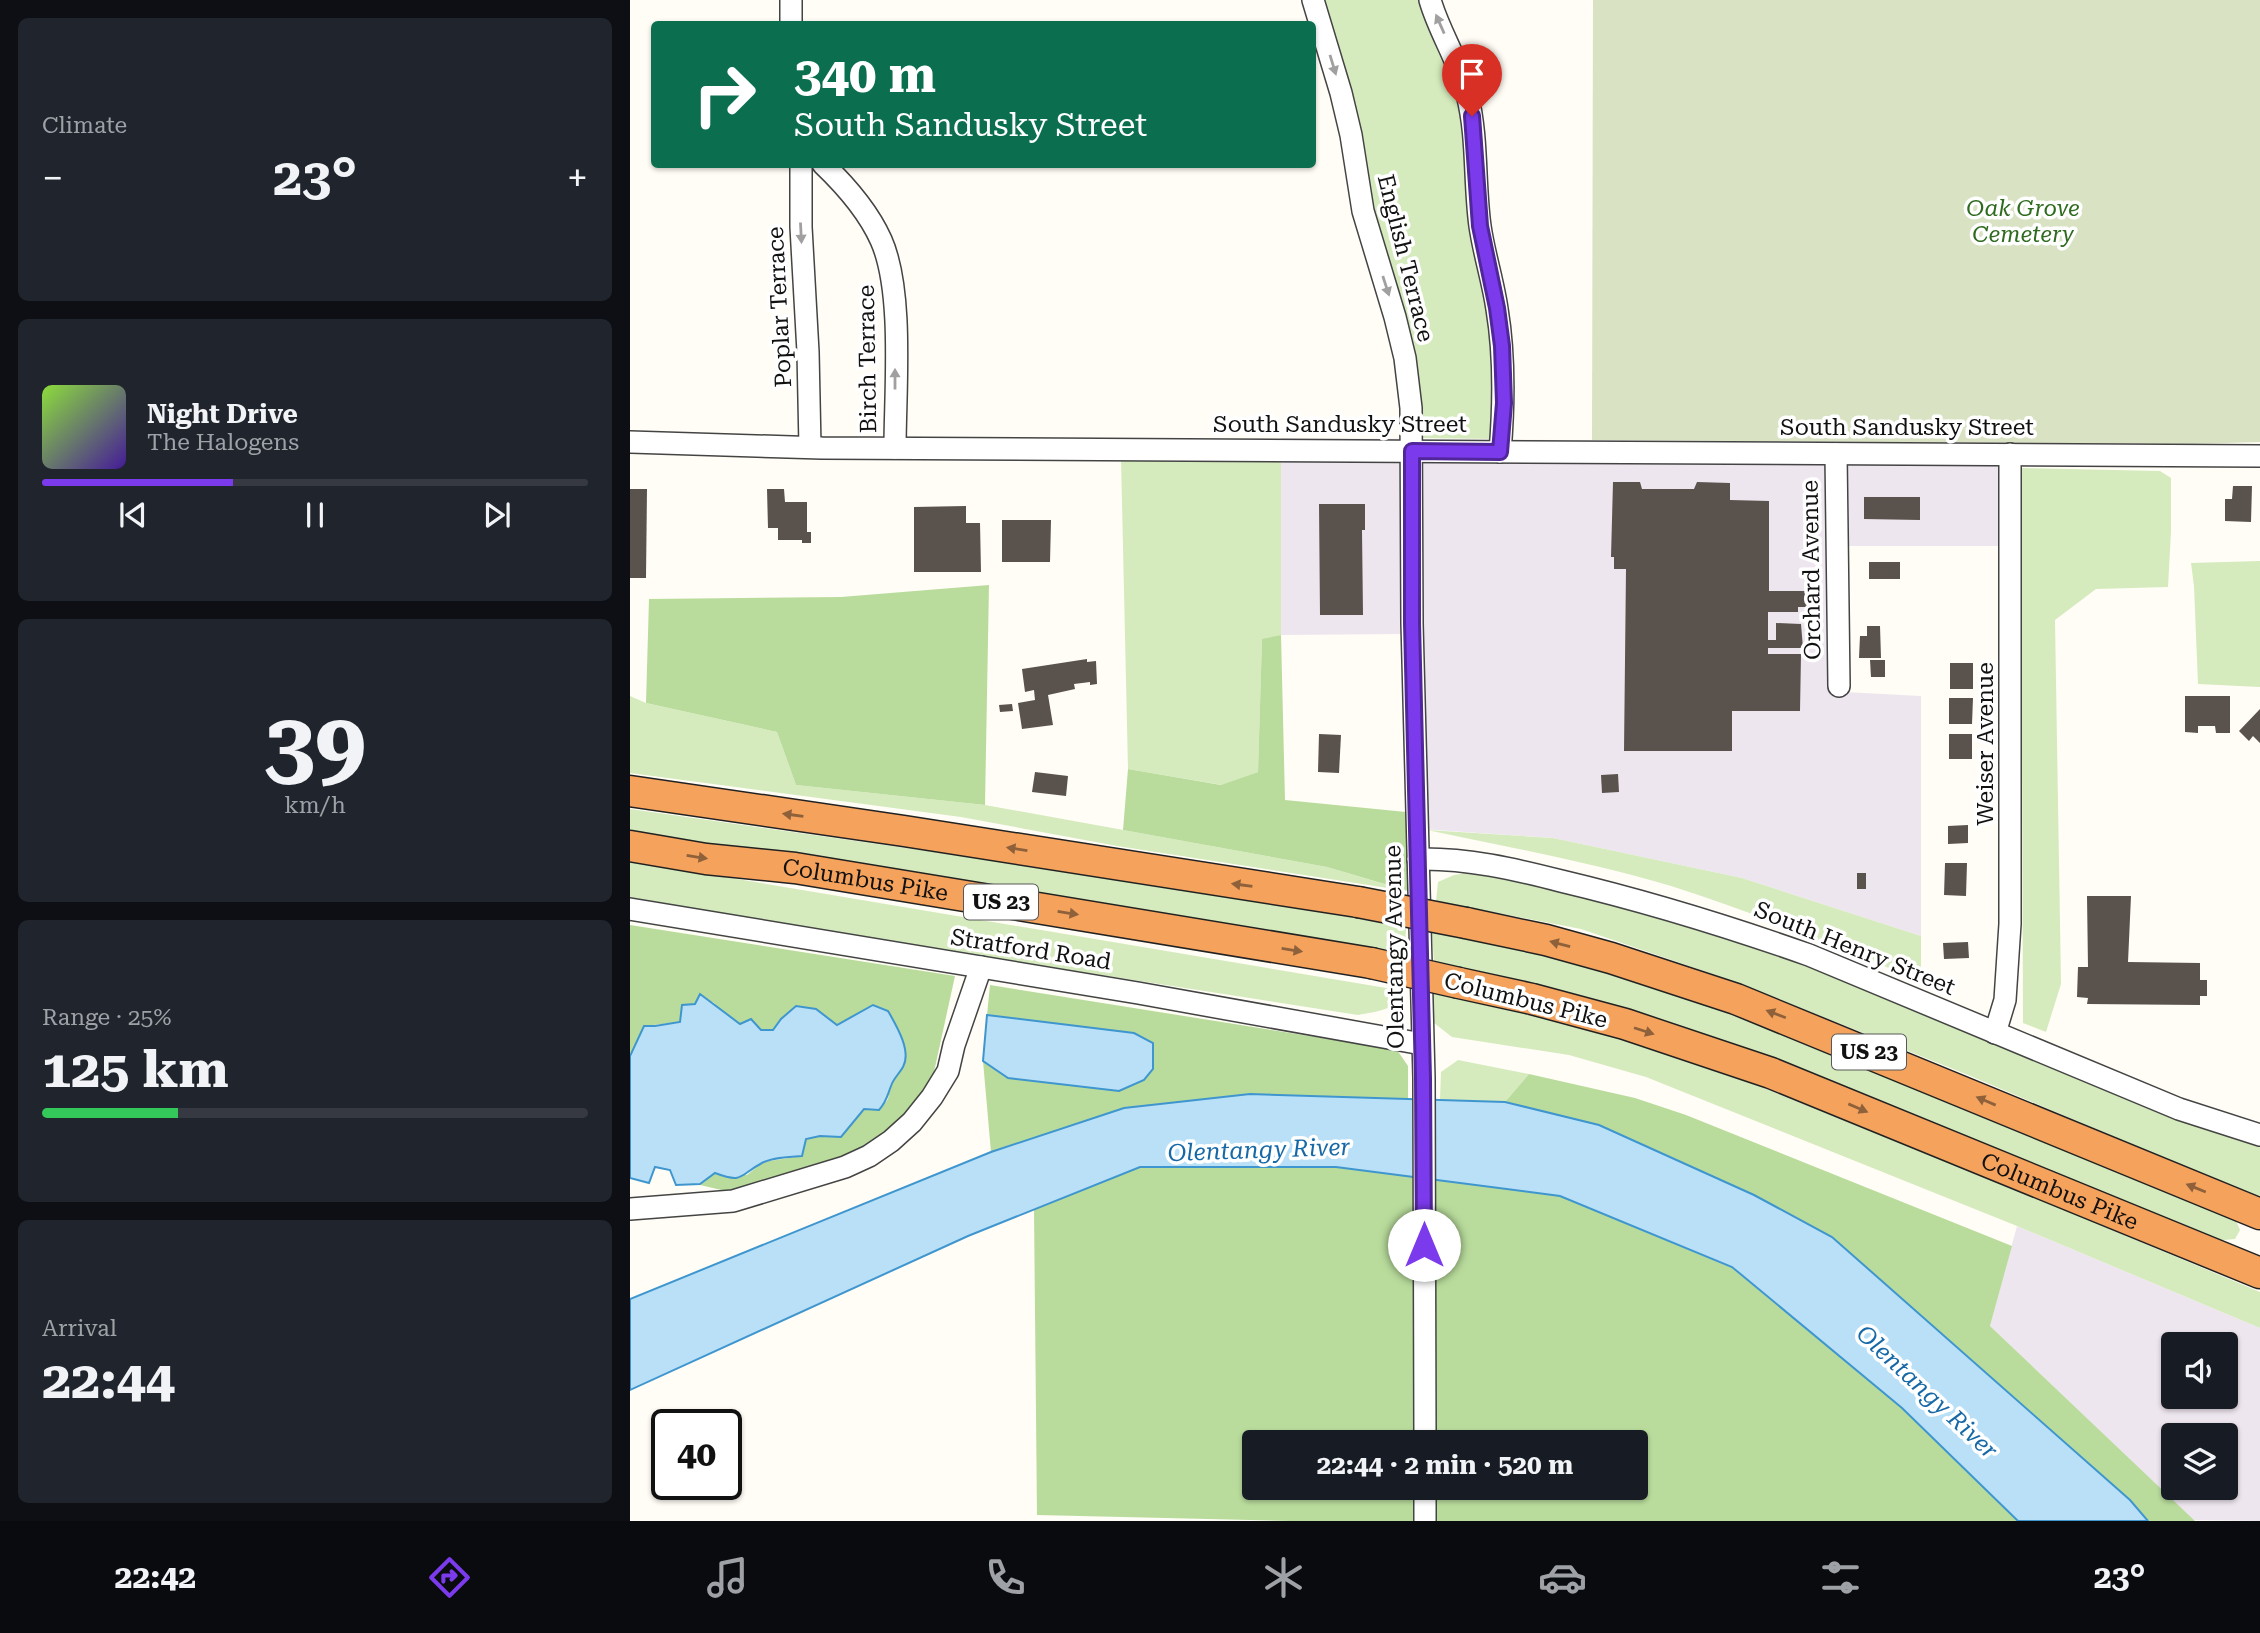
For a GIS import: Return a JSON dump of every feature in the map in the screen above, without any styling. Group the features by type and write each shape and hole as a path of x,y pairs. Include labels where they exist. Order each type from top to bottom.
{"highway":[{"name":"US 23","path":"630,791 1358,902 1546,940 1736,999 2260,1214"},
{"name":"Columbus Pike","path":"630,846 706,859 795,867 1371,964 1532,999 1625,1024 1772,1073 2260,1273"}],"street":[{"path":"791,0 791,21"},
{"name":"English Terrace","path":"1313,0 1351,135 1363,211 1402,344 1412,451"},
{"path":"1430,0 1456,61 1472,116 1480,226 1502,346 1504,403 1500,452"},
{"name":"Poplar Terrace","path":"801,168 810,447"},
{"name":"Birch Terrace","path":"827,168 872,221 891,271 895,338 895,448"},
{"name":"South Sandusky Street","path":"630,442 895,448 2260,456"},
{"name":"Olentangy Avenue","path":"1412,451 1412,623 1423,1078 1425,1430"},
{"name":"Orchard Avenue","path":"1836,453 1839,687"},
{"name":"Weiser Avenue","path":"1995,1033 2005,1000 2010,924 2010,454"},
{"name":"South Henry Street","path":"1418,859 1444,858 1475,862 1586,886 1681,912 1809,954 2179,1109 2260,1135"},
{"name":"Stratford Road","path":"630,909 1422,1044"},
{"path":"630,1209 733,1201 845,1167 869,1156 912,1122 948,1071 954,1045 981,967"},
{"path":"1425,1500 1426,1521"}],"shaded area":[{"path":"1281,438 2019,443 2021,546 1845,546 1845,692 1921,696 1921,936 1742,878 1553,838 1407,828 1403,634 1281,635"},
{"path":"2017,1226 2260,1328 2260,1521 2193,1520 2172,1500 2238,1500 2238,1423 2161,1423 2161,1489 1990,1326"}],"green space":[{"path":"1322,0 1424,0 1459,78 1495,318 1497,439 1417,438 1388,271"},
{"name":"Oak Grove Cemetery","path":"1593,0 2260,0 2260,442 2192,444 1592,440"},
{"path":"1121,458 1281,462 1281,635 1262,640 1258,772 1222,785 1128,769"},
{"path":"2021,468 2160,471 2171,478 2168,587 2096,589 2055,620 2061,984 2046,1032 2023,1023"},
{"path":"2260,561 2260,687 2198,684 2191,563"},
{"path":"989,585 985,805 796,785 777,732 646,703 649,599 841,597"},
{"path":"1281,635 1285,800 1406,812 1408,891 1327,867 1123,830 1128,769 1221,785 1258,772 1262,639"},
{"path":"630,696 646,703 777,732 796,785 985,805 1327,867 1407,891 1117,846 961,817 630,773"},
{"path":"630,809 1019,864 1406,925 1405,960 630,832"},
{"path":"1427,830 1553,838 1742,878 1921,936 1921,981 1766,919 1671,886 1580,862"},
{"path":"630,861 1404,991 1401,998 1391,1006 1358,1015 863,938 630,897"},
{"path":"1468,873 1636,909 1779,953 2204,1128 2260,1147 2260,1198 1968,1075 1736,982 1581,929 1436,901 1438,882 1454,875"},
{"path":"630,925 955,976 932,1081 891,1132 839,1161 730,1192 700,1185 715,1173 747,1175 763,1162 802,1156 805,1139 820,1136 841,1137 865,1108 880,1110 888,1099 891,1083 905,1064 904,1043 888,1011 873,1005 837,1025 816,1009 781,1019 773,1030 761,1030 751,1019 741,1024 713,1002 695,1004 681,1022 644,1026 630,1056"},
{"path":"1432,931 1503,944 1701,996 2234,1216 2240,1230 2235,1239 2213,1241 1858,1093 1708,1035 1556,989 1434,963"},
{"path":"990,985 1397,1050 1408,1066 1408,1099 1250,1094 1124,1108 991,1152 983,1061 1008,1078 1134,1033 987,1015"},
{"path":"1431,993 1605,1032 1721,1071 1952,1163 2260,1292 2260,1328 2017,1226 1646,1077 1569,1055 1452,1037 1434,1023"},
{"path":"1458,1060 1529,1074 1505,1102 1440,1100 1441,1072"},
{"path":"1529,1074 1635,1098 1686,1115 2012,1246 1990,1326 2161,1489 2161,1500 2173,1500 2195,1521 2148,1521 2130,1500 1832,1237 1754,1195 1599,1125 1505,1102"},
{"path":"1140,1167 1336,1167 1560,1196 1732,1268 1902,1408 2018,1521 1290,1521 1037,1515 1034,1209"}],"water":[{"path":"700,994 740,1024 751,1019 761,1030 773,1030 796,1006 816,1009 837,1025 873,1005 888,1011 895,1023 906,1053 903,1067 879,1110 864,1109 841,1137 820,1136 806,1139 802,1156 766,1161 737,1178 715,1173 700,1184 676,1185 670,1170 655,1167 649,1183 630,1178 630,1056 644,1026 680,1022 682,1005 695,1004"},
{"path":"987,1015 1134,1033 1153,1043 1153,1069 1144,1080 1119,1091 1008,1078 983,1061"},
{"name":"Olentangy River","path":"1250,1094 1505,1102 1599,1125 1754,1195 1832,1237 2130,1500 2148,1521 2018,1521 1902,1408 1732,1267 1560,1196 1336,1167 1140,1167 968,1236 630,1390 630,1299 991,1152 1124,1108"}],"building":[{"path":"1613,482 1640,482 1642,489 1694,489 1697,482 1730,483 1730,500 1769,501 1769,591 1814,591 1814,607 1798,607 1798,612 1768,612 1768,640 1776,640 1776,623 1801,624 1803,648 1768,648 1768,654 1801,654 1800,711 1732,711 1732,751 1624,751 1626,569 1614,569 1614,557 1611,557"},
{"path":"2233,486 2252,486 2251,522 2225,521 2225,499 2232,499"},
{"path":"630,489 647,489 646,578 630,578"},
{"path":"767,489 784,489 785,502 807,502 807,532 811,532 811,543 802,543 802,540 778,540 778,528 768,528"},
{"path":"1864,497 1920,497 1920,520 1864,519"},
{"path":"1319,504 1365,504 1365,530 1362,530 1363,615 1320,615"},
{"path":"966,506 966,523 980,523 981,572 914,572 914,507"},
{"path":"1002,520 1051,520 1050,562 1002,562"},
{"path":"1869,562 1900,562 1900,579 1869,579"},
{"path":"1867,626 1880,626 1881,658 1859,658 1860,636 1867,636"},
{"path":"1087,659 1087,662 1096,661 1097,684 1074,684 1075,689 1048,695 1053,725 1022,729 1018,703 1035,700 1034,690 1025,692 1022,669"},
{"path":"1870,660 1885,660 1885,677 1871,677"},
{"path":"1950,663 1973,663 1973,689 1950,689"},
{"path":"2185,696 2230,696 2230,733 2216,733 2215,726 2198,726 2198,733 2185,732"},
{"path":"1949,698 1973,698 1972,724 1949,724"},
{"path":"1012,704 1013,711 1000,712 999,705"},
{"path":"2260,709 2260,743 2253,736 2249,741 2239,731"},
{"path":"1319,734 1341,735 1339,773 1318,772"},
{"path":"1949,734 1972,734 1972,759 1949,759"},
{"path":"1035,772 1068,776 1066,796 1032,792"},
{"path":"1618,774 1619,792 1602,793 1601,775"},
{"path":"1968,825 1968,843 1948,844 1948,826"},
{"path":"1945,863 1967,863 1966,896 1944,895"},
{"path":"1857,873 1866,873 1866,889 1857,889"},
{"path":"2087,896 2131,896 2128,962 2200,963 2200,980 2207,980 2207,996 2200,996 2200,1005 2087,1004 2088,998 2077,997 2078,967 2088,967"},
{"path":"1968,942 1969,958 1944,959 1943,943"}],"route":[{"path":"1424,1245 1423,1078 1412,623 1412,451 1500,452 1504,403 1502,346 1480,226 1472,116"}]}
